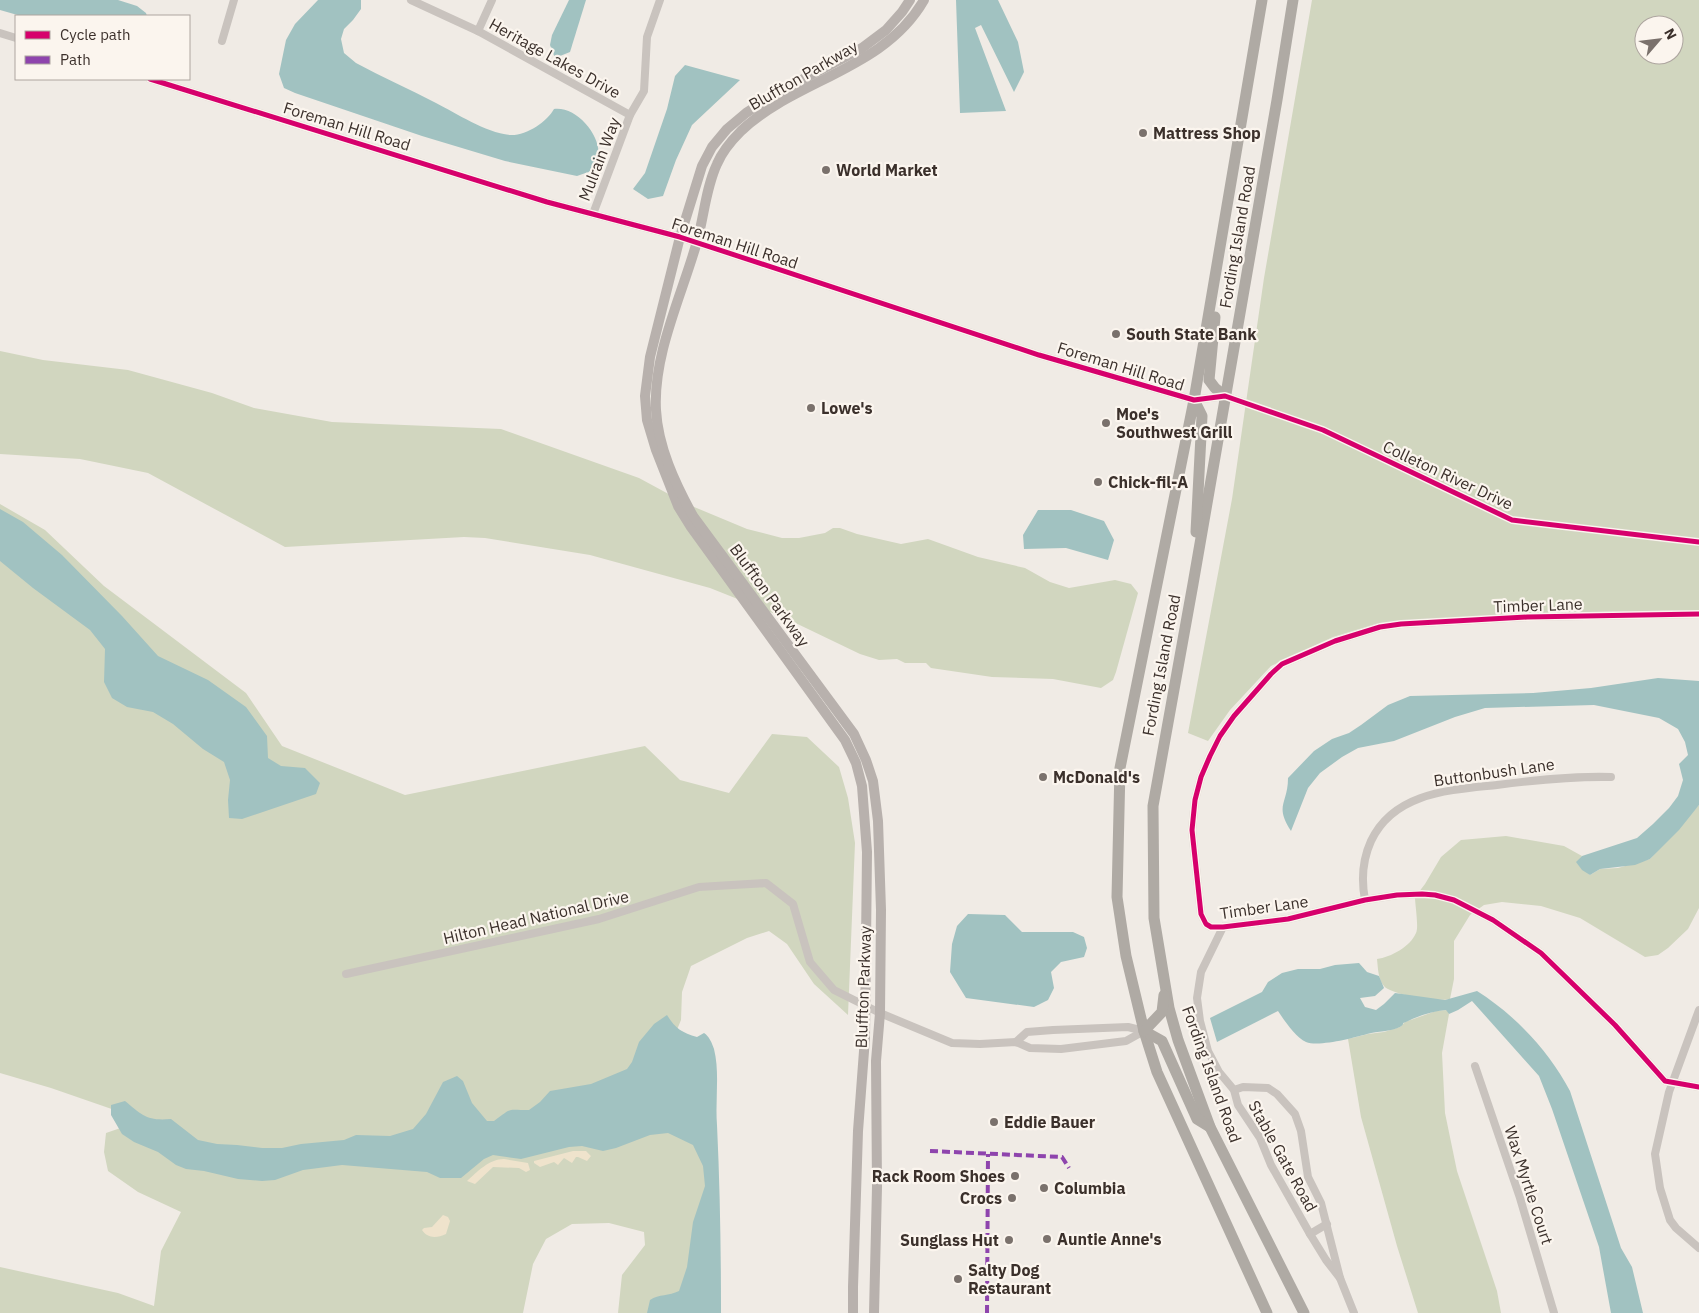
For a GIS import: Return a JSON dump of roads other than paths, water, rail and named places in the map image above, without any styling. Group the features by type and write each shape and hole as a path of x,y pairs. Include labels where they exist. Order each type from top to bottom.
{"highway":[{"name":"Fording Island Road","path":"1262,0 1194,400 1120,768 1117,897 1126,956 1144,1031 1157,1072 1267,1313"},
{"name":"Fording Island Road","path":"1293,0 1226,396 1153,806 1154,918 1170,1008 1178,1040 1210,1127 1304,1313"},
{"path":"1222,233 1221,266 1209,370 1210,380 1215,388 1226,396"},
{"path":"1193,584 1202,416 1194,400"},
{"path":"1166,985 1162,1012 1144,1031 1162,1041 1197,1119 1210,1127"}],"main road":[{"name":"Bluffton Parkway","path":"853,1313 858,1131 866,1006 867,852 862,786 856,764 845,740 691,527 678,506 647,420 645,396 650,357 680,237 702,166 712,147 727,129 746,113 777,93 862,48 886,30 910,0"},
{"name":"Bluffton Parkway","path":"874,1313 877,1186 876,1061 880,1013 881,910 878,821 872,781 866,760 854,734 693,516 679,492 659,435 656,410 656,381 660,360 697,242 706,201 717,165 728,146 741,131 781,103 881,48 899,32 919,9 924,0"}],"street":[{"path":"222,41 234,0"},
{"name":"Heritage Lakes Drive","path":"411,0 478,31 630,115"},
{"path":"478,31 492,0"},
{"name":"Mulrain Way","path":"593,214 630,115 644,90 648,37 660,0"},
{"path":"0,33 15,38"},
{"name":"Foreman Hill Road","path":"153,80 547,202 697,242 1039,354 1194,400 1226,396"},
{"name":"Colleton River Drive","path":"1226,396 1323,430 1512,520 1699,542"},
{"name":"Timber Lane","path":"1699,614 1517,618 1410,624 1380,627 1335,641 1278,667 1252,694 1220,736 1205,767 1195,800 1192,822 1193,847 1202,914 1206,924 1211,927 1288,918 1366,900 1397,895 1435,895 1454,900 1486,916 1527,942 1555,965 1615,1025 1665,1081 1699,1087"},
{"name":"Buttonbush Lane","path":"1366,900 1362,875 1368,848 1376,831 1392,813 1407,803 1444,792 1479,787 1564,777 1611,777"},
{"name":"Hilton Head National Drive","path":"346,974 599,919 699,887 766,883 793,904 810,962 834,990 880,1013 952,1043 1016,1042 1030,1048 1061,1049 1126,1041 1144,1031"},
{"name":"Stable Gate Road","path":"1223,927 1201,972 1197,998 1200,1021 1208,1051 1219,1072 1234,1090 1238,1105 1260,1138 1271,1164 1310,1234 1340,1278"},
{"path":"1699,1010 1673,1082 1655,1154 1656,1168 1666,1212 1670,1220 1699,1248"},
{"name":"Hilton Head National Drive","path":"1016,1042 1027,1032 1128,1027 1144,1031"},
{"path":"1092,1028 1092,1045"},
{"name":"Wax Myrtle Court","path":"1475,1066 1520,1198 1554,1313"},
{"name":"Stable Gate Road","path":"1234,1090 1243,1087 1268,1088 1277,1094 1295,1114 1301,1131 1308,1177 1321,1203 1340,1278 1354,1313"},
{"name":"Stable Gate Road","path":"1310,1234 1327,1224"}],"water":[{"path":"0,0 118,0 137,6 147,15 18,15 0,10"},
{"path":"318,0 361,0 361,9 344,29 341,39 344,53 356,63 471,122 500,133 516,135 529,131 541,123 554,109 563,109 571,112 586,125 596,141 598,159 594,170 577,176 505,161 422,136 284,88 279,74 286,40 295,24"},
{"path":"569,0 586,0 570,52 555,58 550,45 552,35"},
{"path":"956,0 998,0 1018,42 1024,72 1014,92 981,25 975,28 1006,111 960,113"},
{"path":"685,65 740,80 692,125 676,160 663,196 648,199 633,189 645,173 667,109 675,76"},
{"path":"0,509 23,522 62,555 158,656 208,680 246,707 267,736 268,758 281,766 305,768 320,783 316,794 242,819 229,818 230,780 224,762 203,749 173,724 153,712 127,707 112,698 104,682 105,649 90,630 0,561"},
{"path":"1038,510 1071,510 1104,521 1114,540 1108,560 1066,548 1024,549 1023,535"},
{"path":"1658,678 1699,681 1699,805 1679,830 1650,859 1635,865 1600,869 1590,875 1582,870 1576,862 1582,856 1637,838 1669,808 1678,796 1683,780 1679,764 1688,755 1685,742 1678,729 1659,718 1594,705 1485,708 1455,717 1394,741 1358,748 1320,773 1308,788 1291,831 1283,815 1288,778 1314,751 1332,739 1349,733 1388,705 1410,696 1533,693 1591,688"},
{"path":"968,914 1005,915 1022,932 1073,932 1084,937 1087,948 1084,957 1061,962 1051,972 1054,988 1048,1000 1034,1007 966,998 950,972 952,944 957,926"},
{"path":"1359,963 1367,972 1379,976 1384,988 1375,996 1360,998 1365,1007 1376,1010 1395,993 1445,1000 1477,991 1505,1011 1541,1048 1562,1076 1570,1091 1621,1248 1632,1267 1643,1313 1611,1313 1599,1247 1539,1076 1472,1001 1449,1014 1446,1010 1431,1013 1404,1023 1392,1030 1319,1043 1306,1042 1298,1037 1278,1011 1217,1042 1210,1018 1262,992 1268,982 1282,973 1298,969 1320,969 1335,965"},
{"path":"667,1015 676,1027 687,1034 697,1037 704,1033 706,1034 712,1044 716,1058 721,1313 647,1313 650,1300 679,1291 687,1267 693,1222 705,1186 703,1166 693,1145 668,1133 650,1135 603,1151 582,1146 569,1147 521,1159 493,1155 484,1159 461,1178 440,1178 427,1172 342,1165 303,1170 275,1180 262,1181 238,1179 186,1169 176,1165 158,1152 134,1142 122,1134 111,1115 111,1105 125,1101 136,1110 151,1118 171,1119 198,1140 217,1144 262,1148 282,1148 301,1144 344,1140 356,1135 390,1136 413,1129 426,1114 443,1082 457,1076 463,1081 472,1103 487,1121 494,1121 510,1110 529,1110 550,1091 591,1084 627,1069 632,1062 639,1042 654,1024"}],"place":[{"name":"Mattress Shop","path":"1143,133"},
{"name":"World Market","path":"826,170"},
{"name":"South State Bank","path":"1116,334"},
{"name":"Lowe's","path":"811,408"},
{"name":"Moe's Southwest Grill","path":"1106,423"},
{"name":"Chick-fil-A","path":"1098,482"},
{"name":"McDonald's","path":"1043,777"},
{"name":"Eddie Bauer","path":"994,1122"},
{"name":"Rack Room Shoes","path":"1015,1176"},
{"name":"Columbia","path":"1044,1188"},
{"name":"Crocs","path":"1012,1198"},
{"name":"Auntie Anne's","path":"1047,1239"},
{"name":"Sunglass Hut","path":"1009,1240"},
{"name":"Salty Dog Restaurant","path":"958,1279"}]}
